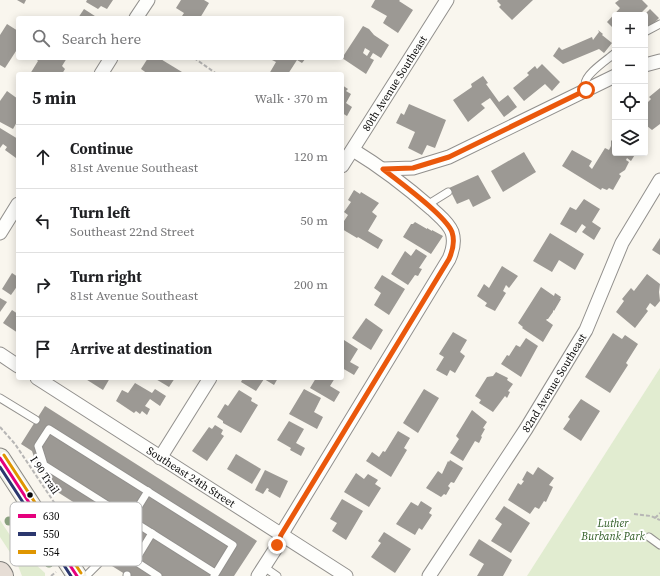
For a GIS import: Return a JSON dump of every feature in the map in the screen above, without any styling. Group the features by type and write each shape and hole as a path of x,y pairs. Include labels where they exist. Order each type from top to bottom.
{"street":[{"path":"137,16 148,0"},
{"name":"80th Avenue Southeast","path":"344,163 446,0"},
{"path":"102,72 110,60"},
{"path":"648,64 660,61"},
{"path":"383,169 413,168 449,157 612,77"},
{"path":"261,572 276,548 281,535 449,259 453,249 452,233 448,224 383,169 353,150"},
{"name":"82nd Avenue Southeast","path":"429,576 526,429 586,330 622,243 660,180"},
{"path":"0,233 16,207"},
{"path":"0,354 16,365"},
{"name":"Southeast 24th Street","path":"40,380 346,576"},
{"path":"160,458 209,380"},
{"path":"0,458 29,502"},
{"path":"70,566 77,576"}],"lane":[{"path":"648,30 660,24"},
{"path":"586,90 584,82 587,77 612,55"},
{"path":"427,205 448,192"},
{"path":"0,398 36,420"},
{"path":"102,502 44,464 38,446 49,429 233,545 214,575 142,528"},
{"path":"141,502 148,491"},
{"path":"142,550 152,534"},
{"path":"649,536 660,544"},
{"path":"86,576 96,566"},
{"path":"142,566 158,576"},
{"path":"261,572 278,576"}],"path":[{"path":"197,60 214,72"},
{"name":"I 90 Trail","path":"0,427 14,444 53,502"},
{"path":"655,518 660,513"},
{"path":"634,514 651,516 660,520"},
{"path":"52,576 57,572"}],"green space":[{"name":"Luther Burbank Park","path":"660,368 660,576 527,576"},
{"path":"0,520 10,534 10,552 0,537"},
{"path":"18,566 37,566 45,573 45,576 22,576"}],"building":[{"path":"17,0 26,0 24,4"},
{"path":"87,0 113,0 107,9 101,6 98,9 86,2"},
{"path":"181,0 204,0 209,3 201,16 182,16 184,13 176,8"},
{"path":"375,0 400,0 399,1 413,10 398,33 383,23 387,16 371,7"},
{"path":"533,0 512,20 499,7 501,5 497,1"},
{"path":"619,0 642,0 648,6 642,12 616,12 620,8 615,3"},
{"path":"84,9 95,16 79,16"},
{"path":"650,9 659,18 648,29 648,12"},
{"path":"612,17 612,27 607,22"},
{"path":"7,24 16,30 16,51 5,68 0,65 0,35"},
{"path":"363,26 389,45 381,58 373,53 370,58 374,60 366,74 344,59 344,55","holes":["365,48 370,51 367,56 363,53"]},
{"path":"598,30 612,43 604,53 599,49 563,64 553,56 559,47 562,50 592,37 593,40 599,32"},
{"path":"37,60 66,60 62,66 65,69 63,72 31,72 38,61"},
{"path":"147,60 162,60 182,72 145,72 141,69"},
{"path":"272,60 297,60 289,72 270,72 276,62"},
{"path":"297,60 304,60 302,63"},
{"path":"542,64 560,82 552,91 545,84 524,101 513,88 529,75 527,73 535,66 537,69"},
{"path":"483,76 488,83 486,84 499,102 508,95 517,107 504,117 490,98 481,104 485,108 468,122 453,100 472,87 471,84"},
{"path":"344,86 348,89 346,91 351,94 346,103 352,107 347,116 344,114"},
{"path":"660,88 660,124 652,130 648,127 648,102 651,99 649,97"},
{"path":"7,91 16,98 16,124 13,129 0,122 0,101"},
{"path":"409,104 446,120 435,148 427,145 422,155 408,148 415,132 396,123 401,113 404,115"},
{"path":"0,128 16,138 16,158 5,150 7,147 3,144 0,148"},
{"path":"612,140 612,156 634,156 631,161 627,158 626,160 629,162 625,170 619,174 621,176 613,190 609,188 607,190 602,188 601,190 562,166 572,150 592,161 589,166 592,169 605,148 609,150"},
{"path":"524,152 536,172 503,192 491,171"},
{"path":"478,175 491,198 473,207 469,199 457,204 449,188"},
{"path":"354,190 360,194 361,192 379,203 372,212 377,216 368,231 383,240 378,249 344,230 344,221 348,215 344,212 351,202 348,200"},
{"path":"584,199 600,209 592,222 601,228 594,240 582,232 586,227 582,224 576,233 560,224 570,207 576,210"},
{"path":"415,222 443,236 431,254 403,237 411,224"},
{"path":"550,233 584,254 575,270 559,260 552,272 533,261"},
{"path":"660,238 660,255 652,250"},
{"path":"416,249 427,256 419,268 422,269 418,276 415,275 408,285 391,274 405,251 411,256"},
{"path":"502,266 518,276 509,288 506,285 503,291 506,293 495,311 485,306 487,303 477,296 484,284 489,288"},
{"path":"12,273 16,276 16,288 11,295 2,289"},
{"path":"647,274 660,284 660,301 655,307 650,303 646,309 648,311 635,328 616,312 624,301 622,299 631,288 634,291"},
{"path":"382,275 405,289 389,315 374,305 381,293 374,288"},
{"path":"541,287 554,296 555,293 561,297 554,311 553,310 546,320 553,325 543,342 522,328 523,327 518,323"},
{"path":"0,298 7,302 0,312"},
{"path":"12,310 16,313 16,332 3,323"},
{"path":"366,318 383,330 371,350 352,338"},
{"path":"453,332 467,340 460,352 465,356 455,373 450,370 447,376 436,370 444,357 439,354"},
{"path":"613,333 622,339 625,335 638,344 626,363 628,365 610,393 585,377"},
{"path":"526,338 538,346 521,377 501,364 507,355 509,356 516,345 520,347"},
{"path":"344,340 358,349 350,362 359,367 354,375 344,369"},
{"path":"496,372 508,378 507,380 513,384 508,391 510,392 507,398 505,396 493,412 479,403 481,400 475,396 487,377 493,376"},
{"path":"87,380 109,380 103,390"},
{"path":"157,380 174,380 169,387"},
{"path":"242,380 263,380 256,391 241,382"},
{"path":"266,380 277,380 274,385"},
{"path":"315,380 334,380 330,386 340,392 334,402 310,388"},
{"path":"135,383 152,393 155,389 166,396 160,406 150,399 145,406 150,409 147,415 142,411 140,414 136,411 134,413 116,401 122,390 128,393"},
{"path":"304,389 321,398 314,412 323,417 317,429 289,414"},
{"path":"424,389 439,398 418,433 403,423"},
{"path":"239,390 252,398 251,401 258,405 241,433 223,423 223,421 217,417 225,404 228,406"},
{"path":"581,399 600,411 581,441 563,429 570,419 568,417"},
{"path":"45,406 257,541 234,576 128,576 112,566 142,566 142,502 73,502 48,486 52,479 38,469 32,451 21,444"},
{"path":"472,410 487,422 483,428 485,429 479,443 475,441 463,461 450,453 459,439 456,436"},
{"path":"289,421 304,429 296,443 305,448 301,456 277,440"},
{"path":"215,425 223,430 221,434 224,436 207,461 192,451 209,427 212,429"},
{"path":"398,431 410,438 404,448 407,450 391,477 366,461 372,452 379,457 383,451 385,452"},
{"path":"236,454 261,469 252,484 227,469"},
{"path":"450,460 463,468 454,483 451,482 448,486 450,488 446,495 444,494 441,497 426,488 438,471 442,474 448,461 449,462"},
{"path":"538,467 554,478 549,485 553,487 546,502 544,501 539,509 535,507 530,514 508,500 518,483 521,485 524,481 522,480 527,471 533,475"},
{"path":"265,470 288,481 280,498 268,491 269,489 267,488 263,494 255,490"},
{"path":"356,473 364,479 368,474 378,480 375,484 381,488 369,507 344,492"},
{"path":"342,499 363,511 346,540 332,531 337,523 330,519"},
{"path":"421,501 432,508 429,513 432,515 422,530 419,528 415,535 396,524 411,502 418,506"},
{"path":"504,506 530,523 511,553 491,541 502,524 495,519"},
{"path":"384,532 411,549 395,573 371,557 381,543 378,541"},
{"path":"479,539 512,560 503,576 477,576 484,564 469,555"}],"transit line":[{"name":"554","path":"4,455 35,502"},
{"name":"630","path":"0,458 29,502"},
{"name":"550","path":"0,467 23,502"},
{"name":"550","path":"64,566 71,576"},
{"name":"630","path":"70,566 77,576"},
{"name":"554","path":"76,566 81,573"}],"route":[{"path":"277,545 281,535 449,259 453,249 452,233 448,224 424,202 383,169 413,168 449,157 586,90"}]}
